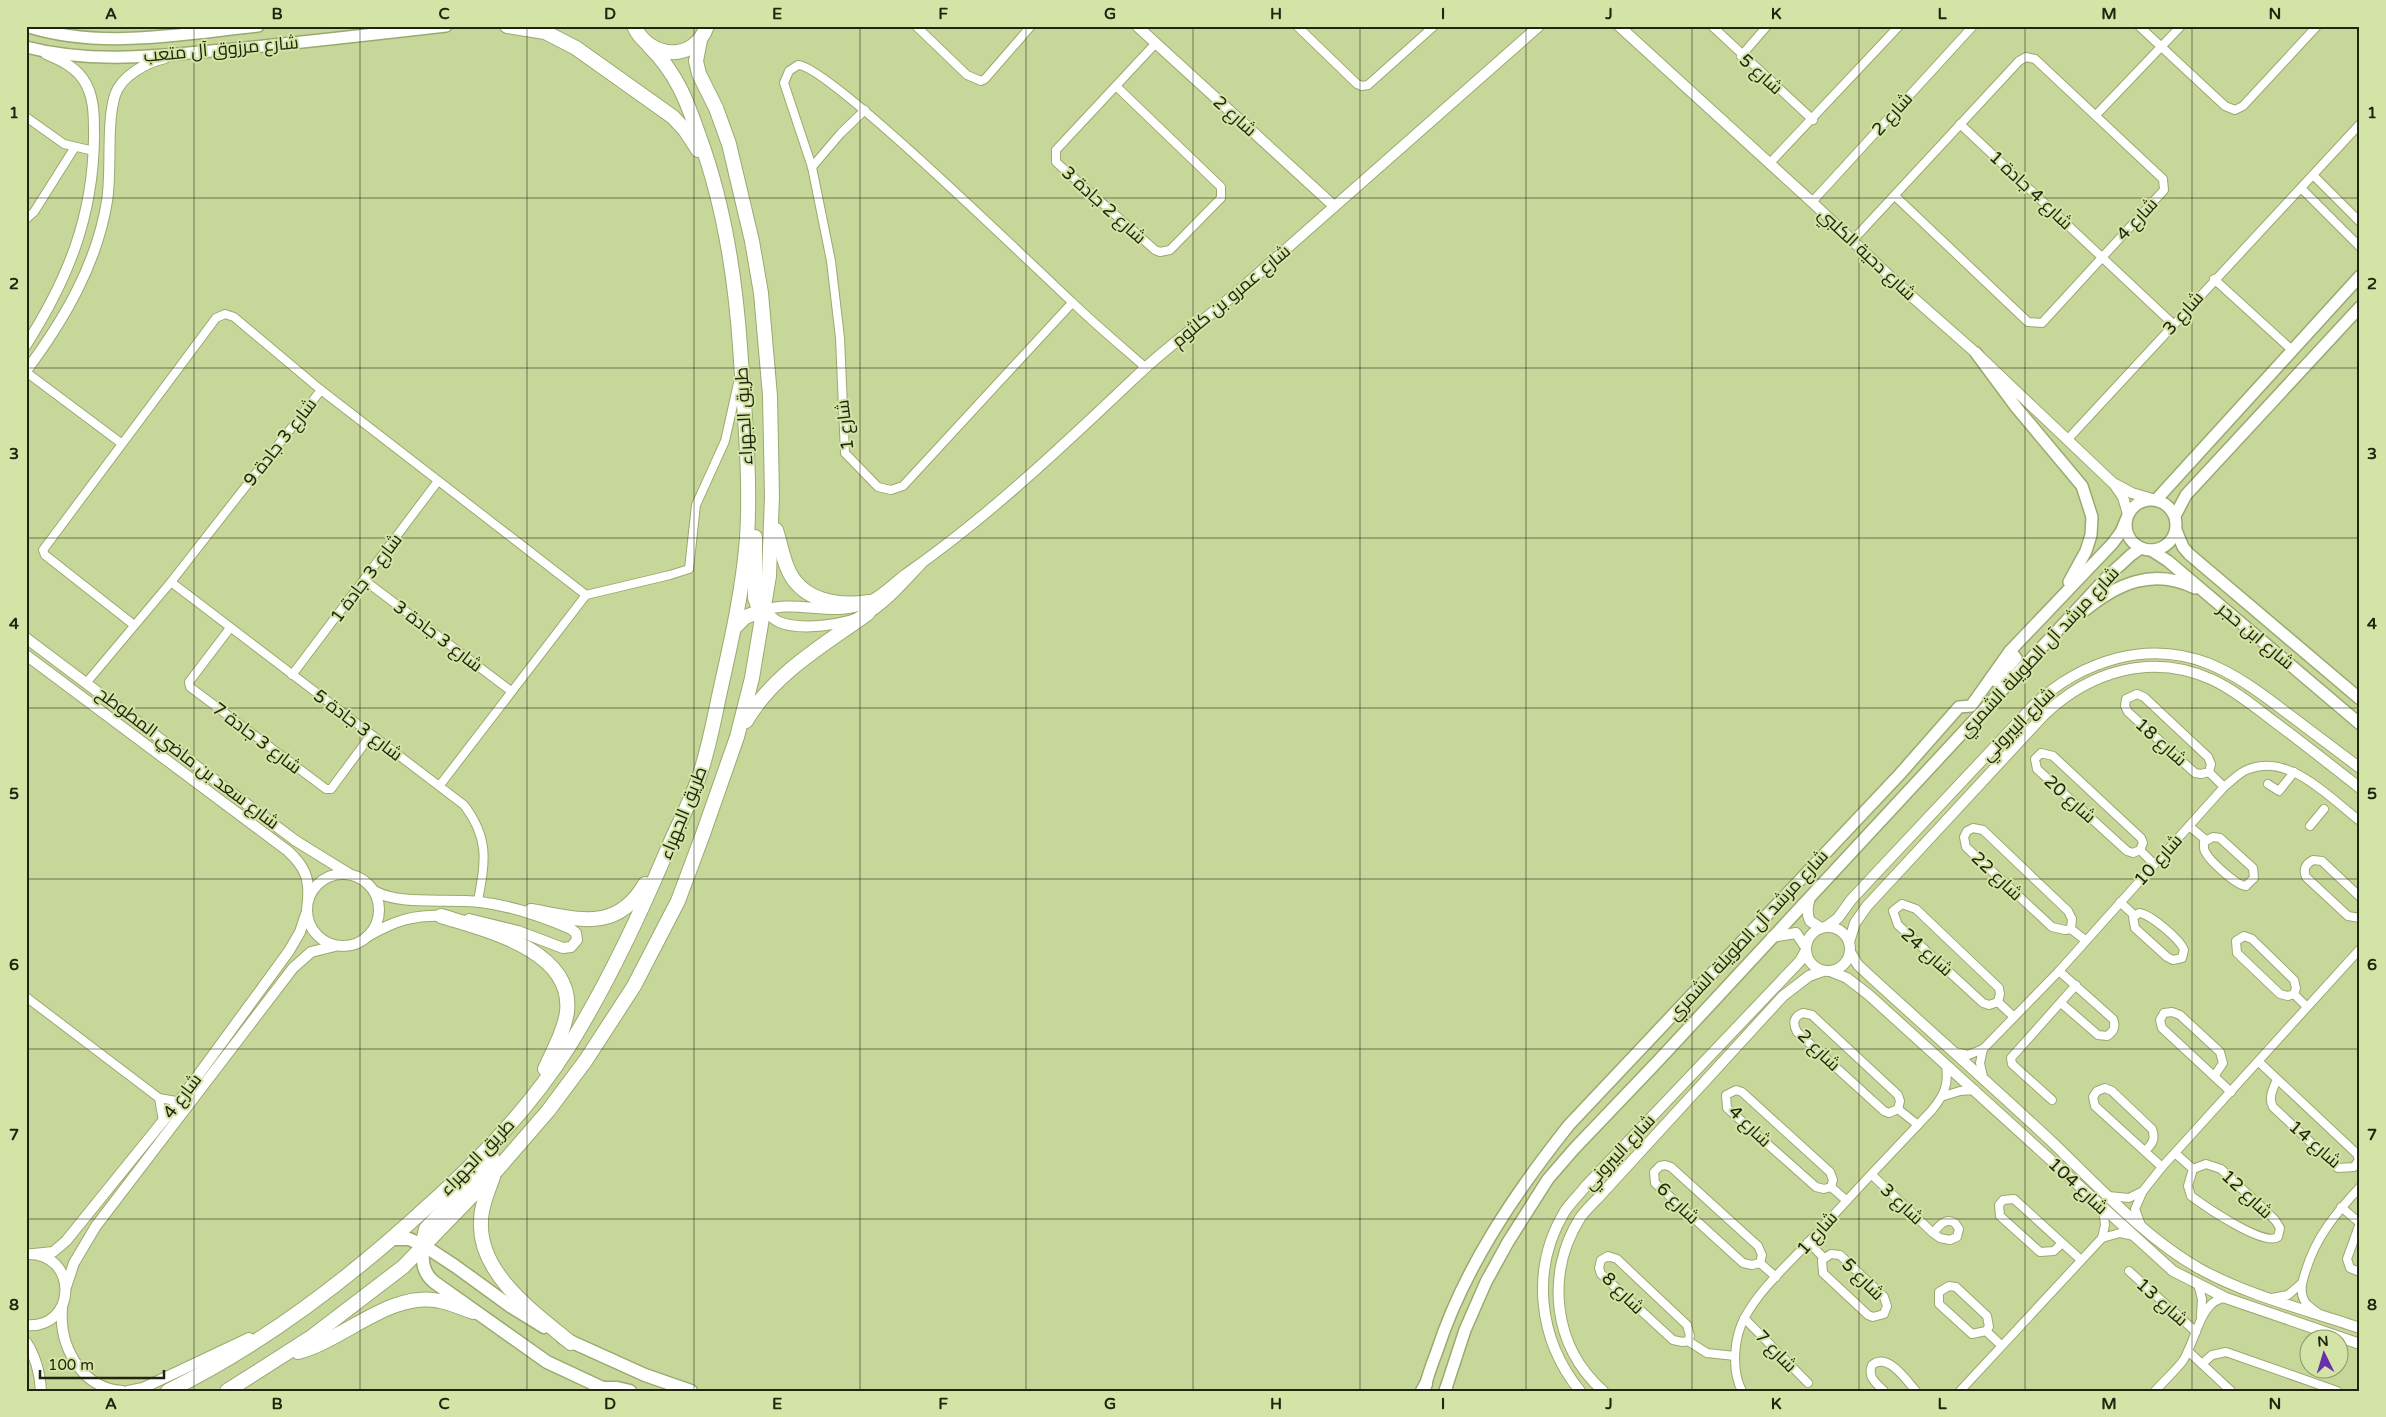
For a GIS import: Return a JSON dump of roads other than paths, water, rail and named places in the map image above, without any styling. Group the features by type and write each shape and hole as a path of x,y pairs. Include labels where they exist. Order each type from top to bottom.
{"highway":[{"path":"507,26 534,30 557,38 597,61 654,102 685,130 715,179"},
{"path":"649,46 659,51 676,52 692,47 700,40 708,26"},
{"name":"طريق الجهراء","path":"168,1391 240,1352 341,1282 393,1239 462,1176 534,1095 568,1048 600,992 657,874 698,781 708,749 735,627 747,535 742,366 736,286 715,179 678,82 666,64 634,29"},
{"name":"طريق الجهراء","path":"430,1232 496,1171 548,1111 586,1060 641,974 678,901 737,737 752,678 764,610 772,536 770,396 761,293 752,241 729,144 716,108 699,74 696,61 700,40"},
{"path":"735,627 745,617 764,610 755,601 755,529 747,493"},
{"path":"772,496 776,528 787,567 803,589 820,599 835,604 869,608"},
{"path":"737,737 756,703 771,686 786,672 869,608"},
{"path":"530,912 580,920 611,916 625,908 636,898 644,885 669,827 698,781"},
{"path":"442,916 486,929 511,940 550,964 561,977 567,994 564,1025 534,1095"},
{"path":"227,1391 283,1356 355,1306 403,1267 498,1150 514,1118"},
{"path":"496,1171 484,1202 481,1220 482,1241 490,1262 533,1312 572,1343"},
{"path":"283,1356 310,1349 393,1306 414,1300 439,1300 473,1312"}],"main road":[{"name":"شارع مرزوق آل متعب","path":"26,26 68,37 91,38 258,26"},
{"name":"شارع مرزوق آل متعب","path":"26,47 108,58 184,53 446,26"},
{"path":"2154,500 2360,276"},
{"path":"2175,516 2186,496 2360,308"},
{"path":"2261,413 2254,412 2253,405 2283,371 2293,350"},
{"path":"1976,353 2016,407 2082,486 2090,507 2092,527 2089,544 2075,572 2052,607"},
{"path":"2154,500 2166,504 2175,516 2176,530 2167,544 2146,549 2129,537 2127,517 2137,504 2154,500"},
{"name":"شارع مرشد آل الطويلة الشمري","path":"1424,1388 1446,1322 1493,1232 1534,1169 1569,1126 1900,774 1959,707 1971,706 2010,651 2112,544 2121,532 2127,517"},
{"name":"شارع ابن حجر","path":"2176,530 2183,547 2189,554 2360,699"},
{"name":"شارع مرشد آل الطويلة الشمري","path":"1445,1390 1465,1330 1486,1282 1508,1242 1548,1179 1610,1110 2055,635 2107,577 2131,555 2146,549"},
{"name":"شارع ابن حجر","path":"2146,549 2168,561 2360,724"},
{"path":"2055,635 2106,594 2123,584 2141,580 2170,580 2186,584 2207,595"},
{"path":"1978,717 1982,698 2015,661 2016,656 2010,651"},
{"path":"1610,1110 1603,1107 1603,1100 1643,1057 1647,1042"},
{"path":"393,1239 409,1239 422,1245 455,1266 510,1306 572,1343 646,1375 691,1391"},
{"path":"422,1245 423,1264 427,1275 473,1312 547,1362 606,1390 617,1388 632,1391 641,1387 646,1375"}],"street":[{"path":"916,26 967,75 981,81 985,79 1031,26"},
{"name":"شارع 2","path":"1137,26 1334,206"},
{"path":"1297,26 1357,84 1362,86 1368,85 1434,26"},
{"name":"شارع دحية الكلبي","path":"1619,26 1853,240 1901,288 1976,353 2068,439 2114,484 2123,497 2127,517"},
{"name":"شارع 5","path":"1712,26 1741,56 1813,120"},
{"path":"1741,56 1767,26"},
{"path":"1770,164 1899,26"},
{"name":"شارع 2","path":"1812,202 1973,26"},
{"path":"2139,26 2225,106 2235,110 2243,106 2317,26"},
{"path":"2096,115 2181,26"},
{"name":"شارع عمرو بن كلثوم","path":"869,608 837,610 778,606 764,610 771,617 786,624 814,626 841,622 869,608 985,513 1106,407 1146,368 1250,282 1536,27"},
{"name":"شارع 2 جادة 3","path":"1116,86 1221,187 1221,198 1170,250 1165,252 1155,250 1055,159 1056,150 1155,44"},
{"path":"26,345 48,312 67,274 80,240 88,201 94,150 93,105 83,79 65,63 38,50"},
{"path":"121,443 26,372 66,312 98,241 107,200 115,95 127,77 159,59 184,53"},
{"name":"شارع 4","path":"1853,240 2019,60 2026,57 2035,59 2164,179 2165,184 2164,190 2042,322 2028,322 1895,196"},
{"name":"شارع 1","path":"1072,303 903,486 891,490 878,487 845,452 840,338 834,286 820,202 812,167 784,84 789,70 798,65 811,68 865,110 1072,303 1146,368"},
{"path":"812,167 841,133 865,110"},
{"path":"26,117 55,138 75,147 94,150"},
{"path":"94,128 100,123 108,124 111,128"},
{"name":"شارع 4 جادة 1","path":"1960,124 2173,324"},
{"name":"شارع 3","path":"2068,439 2214,279 2360,124"},
{"path":"26,219 38,206 75,147"},
{"path":"2313,175 2360,222"},
{"path":"2301,188 2360,247"},
{"path":"2214,279 2293,350"},
{"name":"شارع 3 جادة 9","path":"87,682 171,582 321,390 234,317 225,314 216,318 43,550 45,555 134,626"},
{"path":"440,785 586,595 670,575 689,568 696,505 725,441 742,366"},
{"path":"321,390 586,595"},
{"name":"شارع 3 جادة 1","path":"292,675 438,481"},
{"name":"شارع دحية الكلبي","path":"2114,484 2132,493 2154,500"},
{"name":"شارع 3 جادة 3","path":"364,580 511,691"},
{"name":"شارع 3 جادة 5","path":"171,582 464,805 474,819 481,834 485,865 478,901"},
{"name":"شارع 3 جادة 7","path":"230,628 189,682 190,687 326,789 331,788 371,735"},
{"name":"شارع سعد بن ماضي المطوطح","path":"26,638 296,841 351,875"},
{"name":"شارع البيروني","path":"1824,927 1838,918 1856,894 1970,772 2052,688 2076,673 2104,662 2133,654 2165,653 2188,656 2218,666 2246,682 2360,768"},
{"name":"شارع سعد بن ماضي المطوطح","path":"26,655 288,851 300,862 305,872 308,882 308,899"},
{"name":"شارع البيروني","path":"1849,947 1855,923 1868,906 1968,796 2060,700 2084,684 2106,674 2134,669 2164,667 2213,680 2252,705 2360,788"},
{"name":"شارع 18","path":"2133,695 2141,696 2158,710 2208,757 2210,764 2209,772 2201,774 2195,772 2128,712 2125,706 2128,697 2133,695"},
{"path":"2322,759 2331,756 2333,748"},
{"name":"شارع 20","path":"2044,753 2053,756 2141,838 2143,843 2140,850 2133,853 2128,851 2037,769 2034,763 2037,755 2044,753"},
{"path":"2333,767 2335,758 2344,756"},
{"name":"شارع 10","path":"1983,1049 2059,971 2224,787 2240,773 2258,766 2277,766 2294,772 2329,804 2360,821"},
{"path":"1970,772 1973,781 1981,783"},
{"name":"شارع 18","path":"2209,772 2224,787"},
{"path":"2268,784 2279,791 2294,772"},
{"path":"1957,786 1966,789 1968,796"},
{"path":"2310,826 2329,804"},
{"path":"2189,826 2206,840"},
{"name":"شارع 22","path":"2071,929 2072,919 2068,910 1983,830 1974,828 1966,831 1964,840 1966,847 2052,927 2065,930 2071,929 2086,940"},
{"path":"2218,837 2253,868 2255,875 2252,882 2246,886 2238,884 2207,855 2204,849 2206,840 2218,837"},
{"name":"شارع 20","path":"2140,850 2154,864"},
{"path":"2360,898 2322,861 2313,860 2307,864 2304,872 2306,878 2348,916 2360,918"},
{"path":"368,936 373,930 379,915 379,906 374,891 368,884 351,875 342,874 325,879 312,891 308,899 306,914 312,931 318,938 334,946 352,945 397,921 420,916 463,917 488,923 567,949 576,945 576,932 530,912 478,901 392,899 374,891"},
{"path":"1772,936 1796,932 1811,964 1826,971 1843,965 1849,947 1840,931 1810,921 1807,910 1810,895"},
{"path":"2120,902 2135,916"},
{"name":"شارع 24","path":"1902,904 1916,909 1999,988 1998,1002 1989,1005 1983,1003 1905,932 1894,918 1895,908 1902,904"},
{"path":"2139,913 2145,914 2180,943 2184,950 2182,958 2173,960 2167,958 2135,928 2133,922 2135,916 2139,913"},
{"name":"شارع 4","path":"30,1254 53,1252 66,1241 180,1100 289,951 300,932 306,914"},
{"path":"1805,949 1812,933 1824,927"},
{"path":"2244,936 2252,939 2294,980 2296,988 2294,994 2288,996 2280,994 2237,953 2235,944 2238,938 2244,936"},
{"name":"شارع 4","path":"122,1391 110,1390 96,1384 81,1373 66,1343 61,1319 62,1308 66,1287 74,1263 96,1226 293,968 310,952 334,946"},
{"name":"شارع 104","path":"1849,947 1858,965 1983,1077 2108,1196 2168,1248 2200,1269 2237,1286 2360,1328"},
{"name":"شارع البيروني","path":"1580,1391 1565,1372 1545,1322 1544,1276 1554,1233 1566,1209 1800,961 1805,949"},
{"path":"2142,1225 2136,1212 2136,1204 2143,1191 2162,1167 2360,949"},
{"name":"شارع البيروني","path":"1603,1391 1593,1382 1568,1342 1560,1318 1560,1275 1564,1252 1581,1217 1783,996 1809,976 1826,971"},
{"name":"شارع 104","path":"1826,971 1847,978 1875,1000 2173,1271 2226,1298 2360,1344"},
{"path":"2059,971 2113,1019 2115,1024 2112,1033 2107,1036 2098,1035 2060,1003"},
{"path":"2052,1100 2012,1064 2011,1058 2076,985"},
{"path":"1875,1000 1877,993 1883,993 1904,1008"},
{"path":"2294,994 2307,1007"},
{"path":"26,997 159,1098 180,1100"},
{"name":"شارع 24","path":"1998,1002 2014,1017"},
{"path":"2215,1075 2223,1063 2220,1052 2180,1015 2172,1012 2164,1013 2160,1020 2162,1028 2215,1075 2231,1092"},
{"name":"شارع 2","path":"1803,1013 1812,1015 1898,1095 1900,1101 1898,1109 1889,1113 1884,1111 1797,1032 1794,1024 1796,1016 1803,1013"},
{"path":"1718,1047 1720,1054 1728,1056"},
{"path":"1953,1052 1968,1055 1983,1049"},
{"path":"1983,1049 1980,1063 1983,1077"},
{"path":"1707,1059 1715,1060 1716,1068"},
{"name":"شارع 14","path":"2259,1062 2357,1154 2359,1160 2354,1167 2338,1168 2273,1107 2271,1094 2277,1079"},
{"path":"1944,1096 1947,1086 1946,1066"},
{"path":"2145,1151 2153,1142 2154,1135 2152,1129 2112,1091 2105,1088 2097,1091 2093,1097 2095,1106 2162,1167"},
{"name":"شارع 4","path":"1736,1090 1742,1092 1830,1172 1833,1180 1831,1187 1824,1189 1816,1187 1727,1108 1725,1098 1728,1092 1736,1090"},
{"path":"1944,1096 1960,1090 1976,1090"},
{"name":"شارع 1","path":"1742,1391 1735,1356 1739,1330 1744,1318 1776,1277 1944,1096"},
{"path":"159,1098 163,1121"},
{"name":"شارع 2","path":"1898,1109 1918,1125"},
{"path":"2033,1144 2056,1159 2062,1159 2066,1155"},
{"name":"شارع 12","path":"2175,1153 2193,1169"},
{"name":"شارع 12","path":"2206,1164 2222,1169 2275,1220 2280,1228 2278,1237 2271,1240 2257,1237 2192,1196 2188,1186 2193,1169 2206,1164"},
{"name":"شارع 6","path":"1760,1263 1762,1255 1758,1246 1671,1167 1665,1165 1657,1168 1653,1175 1655,1183 1736,1257 1747,1265 1760,1263 1776,1277"},
{"name":"شارع 3","path":"1872,1175 1933,1233"},
{"name":"شارع 4","path":"1831,1187 1846,1200"},
{"path":"2320,1314 2304,1301 2302,1283 2319,1236 2341,1207 2360,1187"},
{"path":"2108,1196 2128,1198 2143,1191"},
{"path":"2062,1243 2050,1253 2040,1252 2000,1216 1999,1205 2003,1200 2014,1199 2081,1260"},
{"path":"2341,1207 2360,1223 2347,1259 2350,1268 2360,1272"},
{"path":"1960,1391 2102,1238 2105,1226 2103,1209"},
{"path":"2102,1238 2120,1233 2134,1236"},
{"name":"شارع 5","path":"1808,1242 1823,1257"},
{"path":"30,1254 46,1257 56,1264 63,1275 66,1287"},
{"name":"شارع 5","path":"1831,1254 1840,1255 1884,1297 1887,1306 1884,1314 1873,1317 1868,1315 1823,1273 1821,1264 1823,1257 1831,1254"},
{"name":"شارع 8","path":"1688,1341 1690,1336 1686,1325 1617,1259 1608,1256 1601,1260 1599,1268 1601,1274 1672,1340 1688,1341 1708,1353 1735,1356"},
{"name":"شارع 13","path":"2128,1271 2196,1332"},
{"path":"2272,1298 2288,1295 2302,1283"},
{"path":"2198,1284 2202,1299 2201,1319"},
{"path":"1949,1286 1956,1287 1987,1316 1988,1327 1986,1331 1972,1334 1939,1304 1937,1298 1941,1289 1949,1286"},
{"path":"2155,1391 2182,1362 2201,1319 2214,1302 2226,1298"},
{"path":"128,1391 143,1388 231,1348 313,1302"},
{"path":"26,1325 44,1323 54,1317 62,1308"},
{"name":"شارع 7","path":"1744,1318 1808,1383"},
{"path":"1986,1331 2001,1345"},
{"path":"26,1342 39,1370 41,1391"},
{"path":"2188,1351 2230,1391"},
{"path":"2202,1364 2212,1355 2226,1352 2337,1391"},
{"path":"1884,1391 1872,1379 1870,1374 1872,1365 1880,1361 1888,1362 1916,1391"}]}
